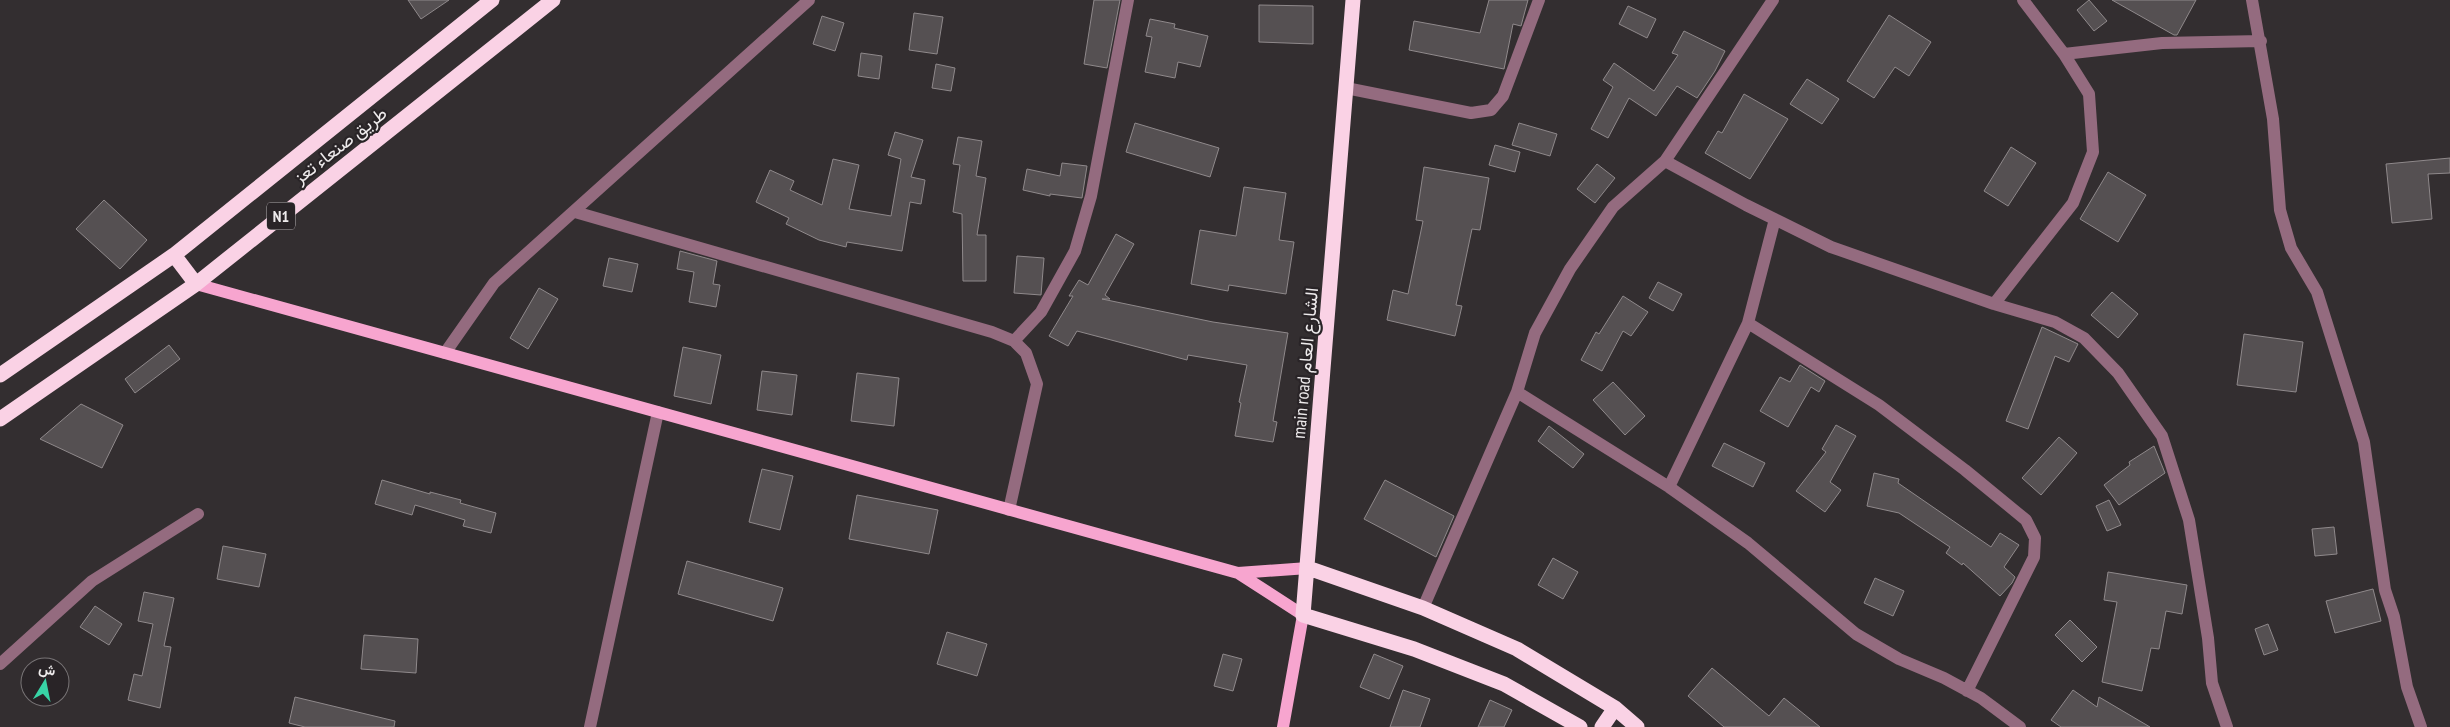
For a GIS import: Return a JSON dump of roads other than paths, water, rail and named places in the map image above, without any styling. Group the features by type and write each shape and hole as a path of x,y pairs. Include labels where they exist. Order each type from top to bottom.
{"highway":[{"name":"طريق صنعاء تعز","path":"0,375 174,255 492,0"},
{"name":"طريق صنعاء تعز","path":"0,419 196,284 553,0"},
{"name":"main road الشارع العام","path":"1303,615 1353,0"},
{"path":"174,255 196,284"},
{"path":"1308,568 1423,608 1517,649 1615,708 1637,727"},
{"path":"1303,615 1414,648 1504,684 1580,727"},
{"path":"1602,727 1615,708"}],"main road":[{"path":"196,284 1238,573 1303,615"},
{"path":"1238,573 1308,568"},
{"name":"main road الشارع العام","path":"1284,727 1303,615"}],"street":[{"path":"445,353 494,283 809,0"},
{"path":"1014,341 1041,312 1075,251 1091,196 1128,0"},
{"path":"1346,88 1471,113 1491,110 1503,96 1539,0"},
{"path":"1423,608 1517,392 1535,333 1570,269 1613,207 1665,161 1773,0"},
{"path":"1994,304 2073,203 2092,152 2089,94 2064,54 2023,0"},
{"path":"2252,0 2261,41 2273,119 2280,210 2291,248 2317,292 2364,442 2386,590 2394,617 2407,687 2421,727"},
{"path":"2064,54 2162,43 2261,41"},
{"path":"1665,161 1774,220 1831,247 1994,304 2055,322 2084,338 2118,373 2162,436 2189,520 2208,638 2212,684 2227,727"},
{"path":"575,212 992,332 1014,341 1026,353 1037,384 1009,510"},
{"path":"1668,487 1748,323 1774,220"},
{"path":"1748,323 1879,405 1965,470 2026,520 2035,538 2034,557 1967,691"},
{"path":"1517,392 1668,487 1748,543 1856,634 1899,659 1944,678 1967,691 2020,727"},
{"path":"590,727 658,412"},
{"path":"0,664 92,581 198,514"}]}
